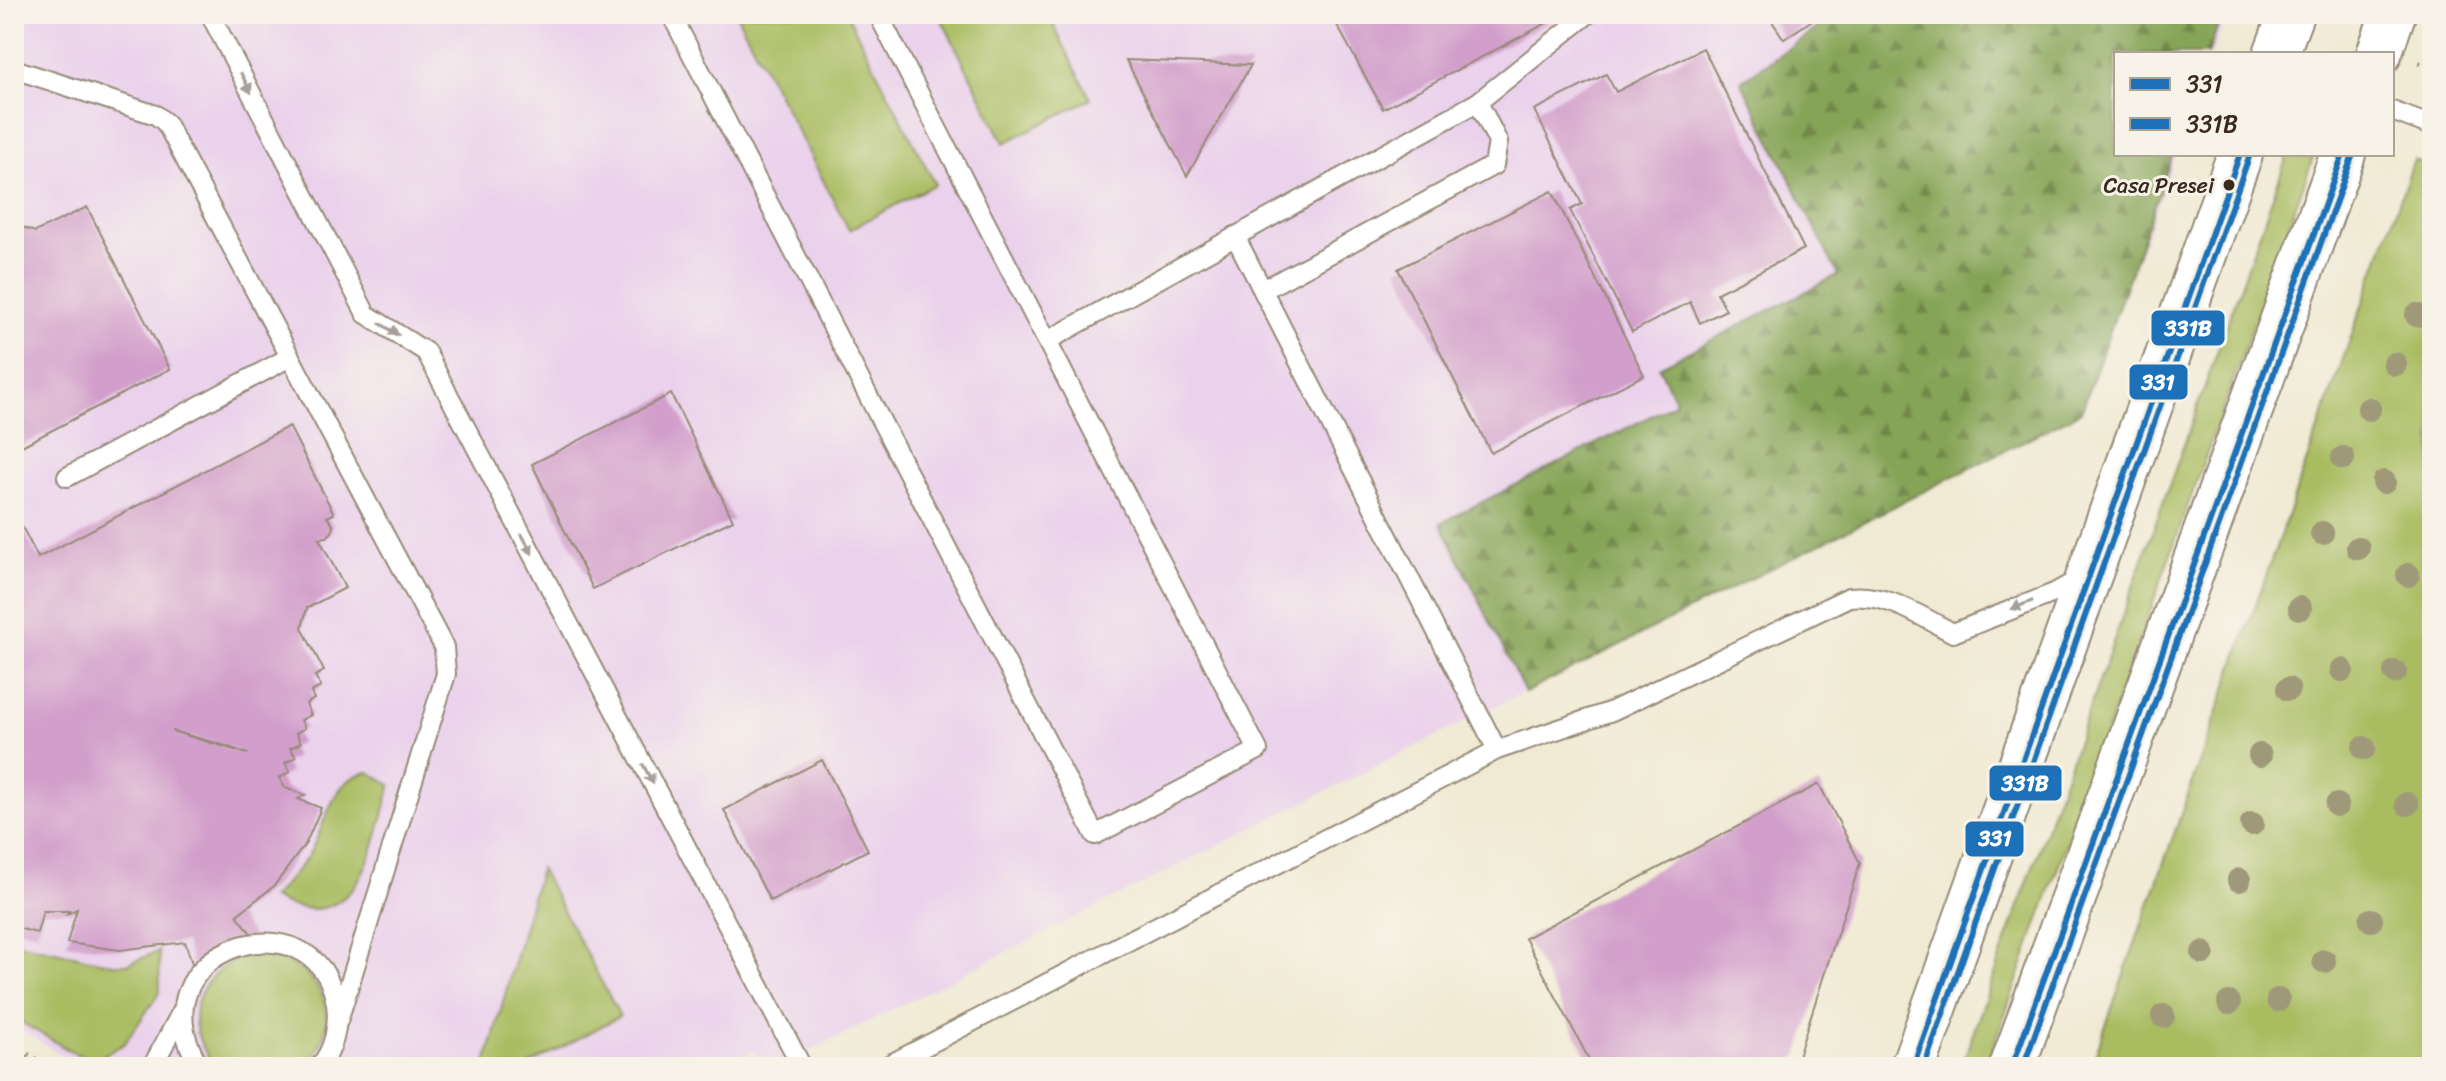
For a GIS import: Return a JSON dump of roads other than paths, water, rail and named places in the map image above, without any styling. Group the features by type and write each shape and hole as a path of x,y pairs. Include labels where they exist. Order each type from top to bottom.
{"main road":[{"path":"2277,52 2291,14"},
{"path":"2380,52 2393,14"},
{"path":"1913,1067 2239,156"},
{"path":"2012,1067 2342,156"}],"lane":[{"path":"210,14 366,314 426,352 802,1067"},
{"path":"671,14 1095,835 1258,750 878,14"},
{"path":"1047,341 1478,102 1588,14"},
{"path":"14,69 156,115 166,123 444,647 447,660 442,689 323,1065"},
{"path":"1263,290 1494,165 1498,142 1478,102"},
{"path":"2394,112 2432,126"},
{"path":"1235,236 1497,750"},
{"path":"67,477 288,358"},
{"path":"885,1067 1497,750 1612,711 1849,597 1875,596 1890,601 1953,633 2054,593 2089,574"},
{"path":"152,1067 183,1008 189,988 207,962 234,945 256,941 297,950 314,963 328,980 338,1021"},
{"path":"183,1008 189,1050 200,1067"}],"place":[{"name":"Casa Presei","path":"2229,185"}]}
